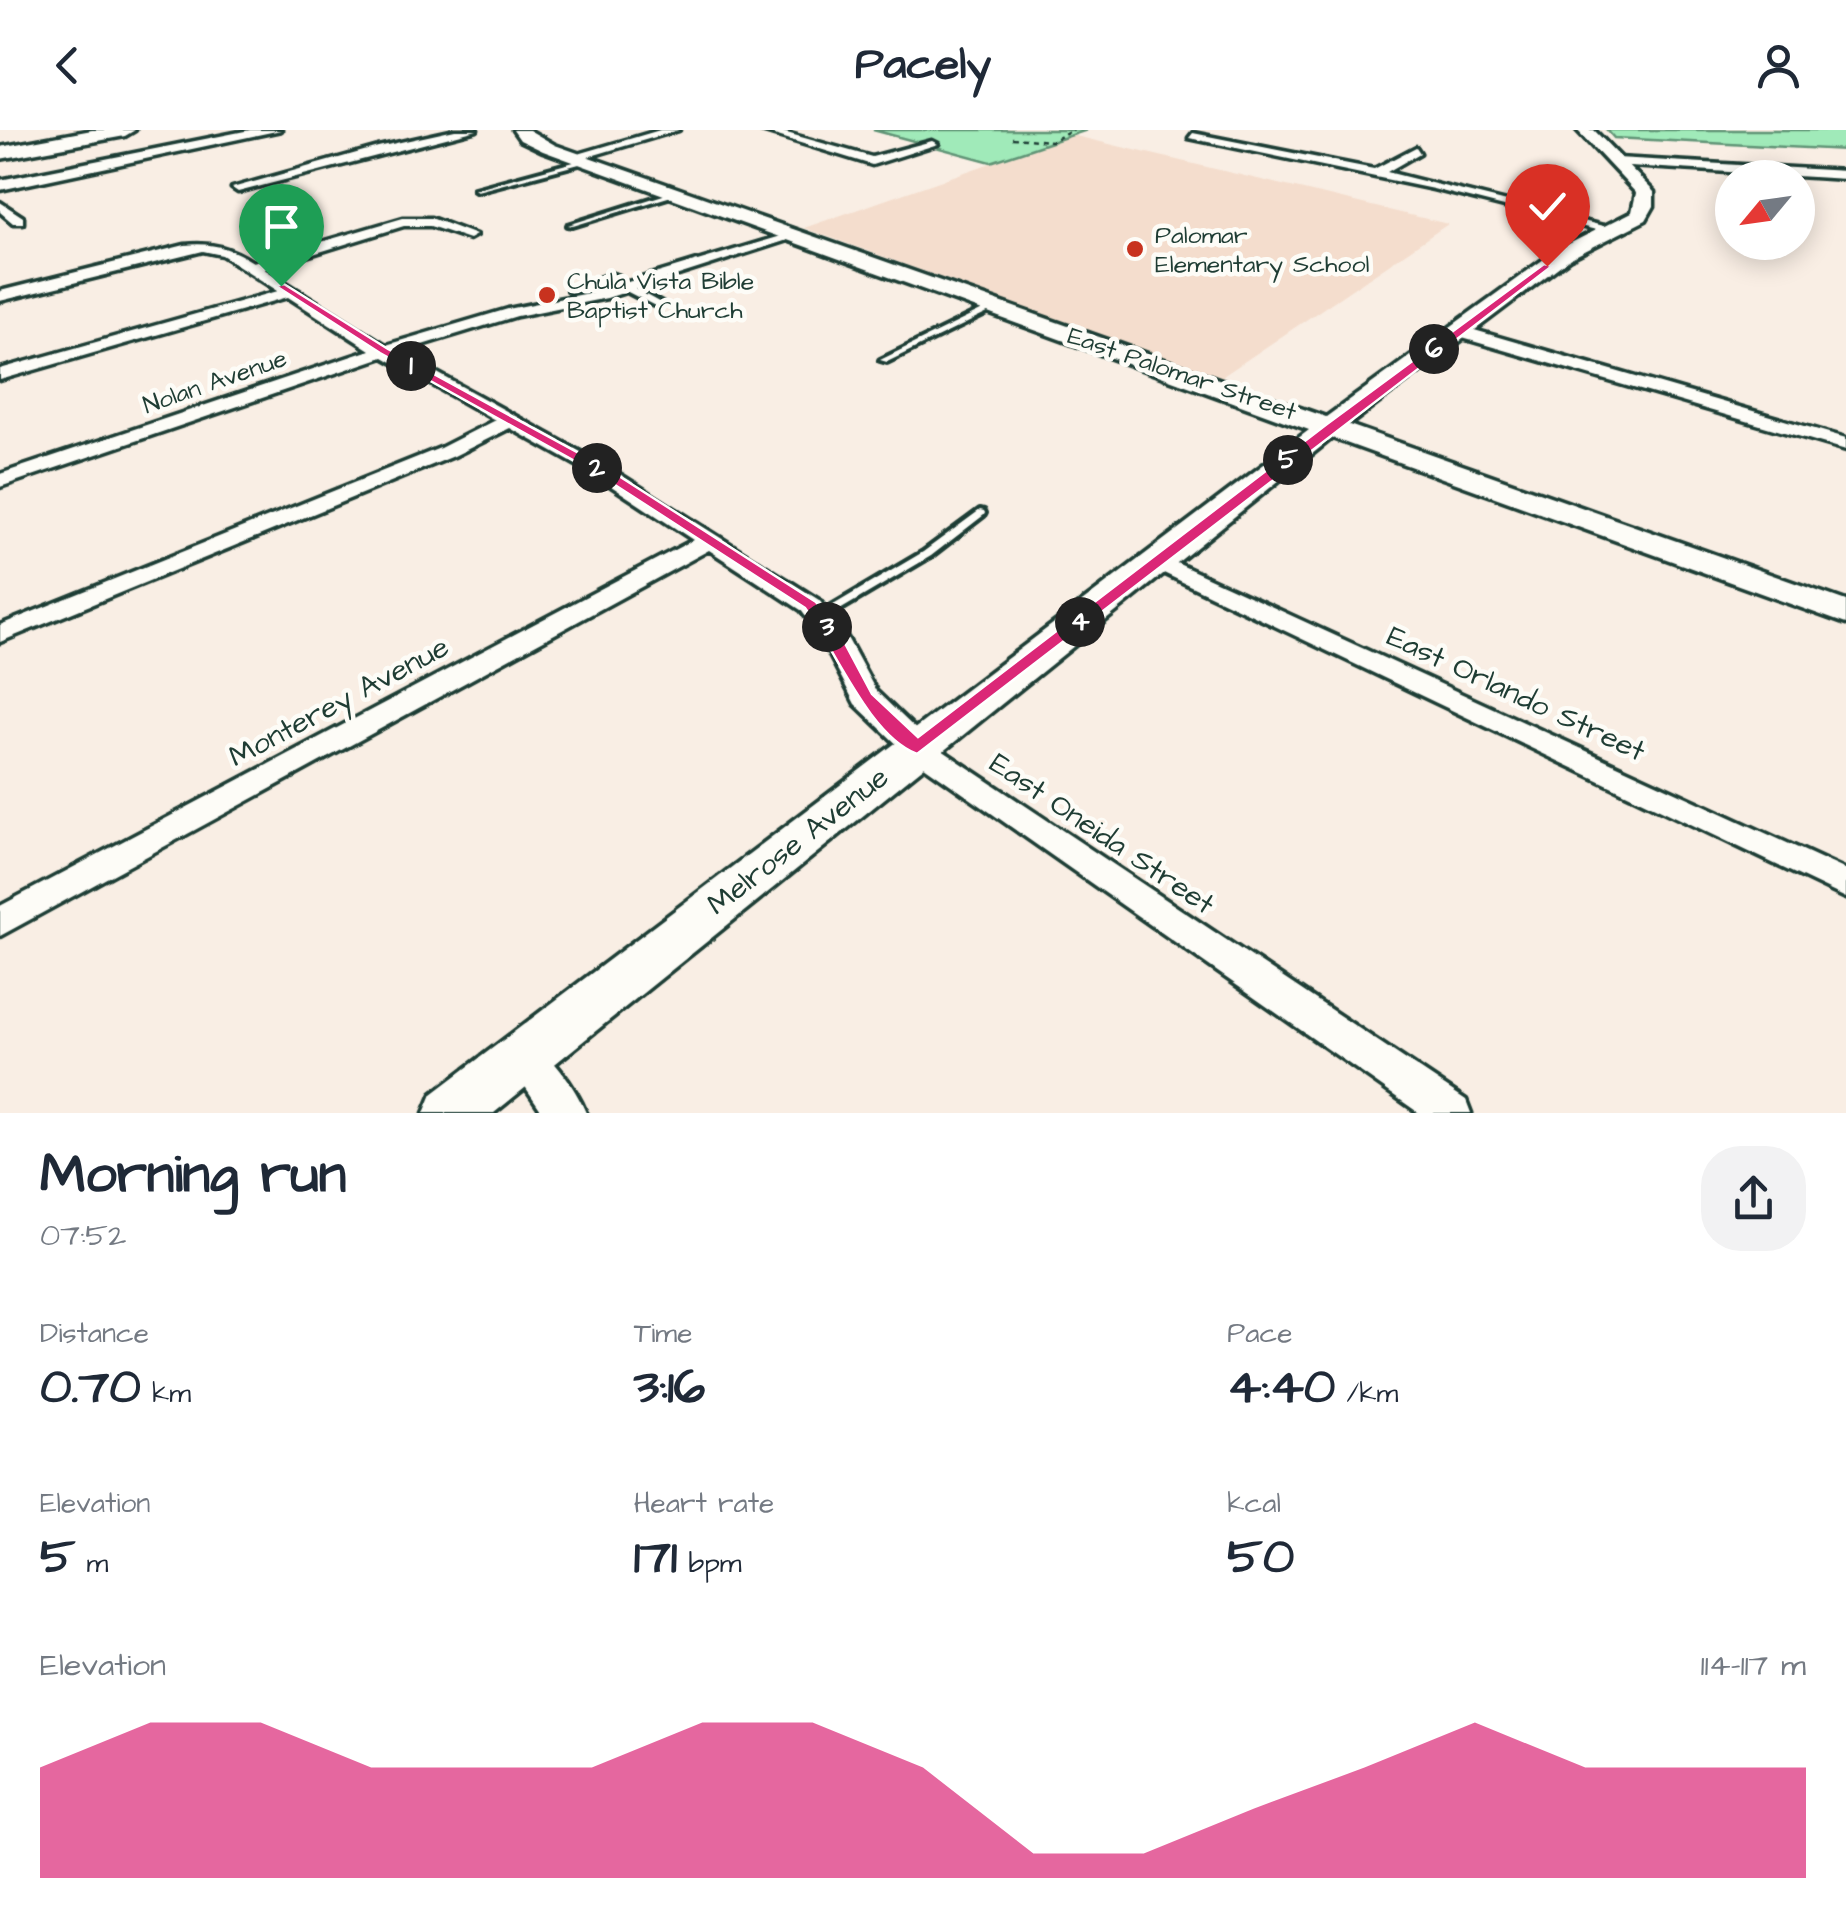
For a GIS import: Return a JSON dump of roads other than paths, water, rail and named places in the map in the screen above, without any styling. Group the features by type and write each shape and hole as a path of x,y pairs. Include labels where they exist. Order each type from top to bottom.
{"highway":[{"path":"0,139 30,130"},
{"path":"0,139 51,130"},
{"path":"0,139 72,130"},
{"path":"0,153 125,130"}],"street":[{"path":"0,186 273,130"},
{"path":"238,188 382,149 472,130"},
{"name":"East Palomar Street","path":"521,130 526,137 676,194 1846,613"},
{"path":"580,159 673,130"},
{"path":"764,130 872,161 932,144"},
{"name":"Melrose Avenue","path":"451,1113 1331,426 1562,256 1639,216 1646,200 1644,192 1586,130"},
{"path":"1193,136 1378,172 1612,230"},
{"path":"1378,172 1416,151"},
{"path":"1617,162 1846,175"},
{"path":"0,206 18,220"},
{"path":"249,268 403,222 431,222 470,235"},
{"name":"Nolan Avenue","path":"0,481 384,351 792,234"},
{"name":"East Oneida Street","path":"0,296 186,250 217,248 384,351 603,472 810,605 865,697 917,748 1452,1113"},
{"path":"0,376 290,292"},
{"path":"1458,331 1846,444"},
{"path":"0,634 446,452 510,422"},
{"name":"Monterey Avenue","path":"0,922 710,540"},
{"name":"East Orlando Street","path":"1159,562 1846,885"},
{"path":"524,1057 567,1113"}],"lane":[{"path":"477,189 580,159"},
{"path":"571,224 676,194"},
{"path":"572,290 620,282 660,304"},
{"path":"884,360 994,308"},
{"path":"819,617 927,554 980,513"}],"place":[{"name":"Palomar Elementary School","path":"1135,249"},
{"name":"Chula Vista Bible Baptist Church","path":"547,295"}]}
